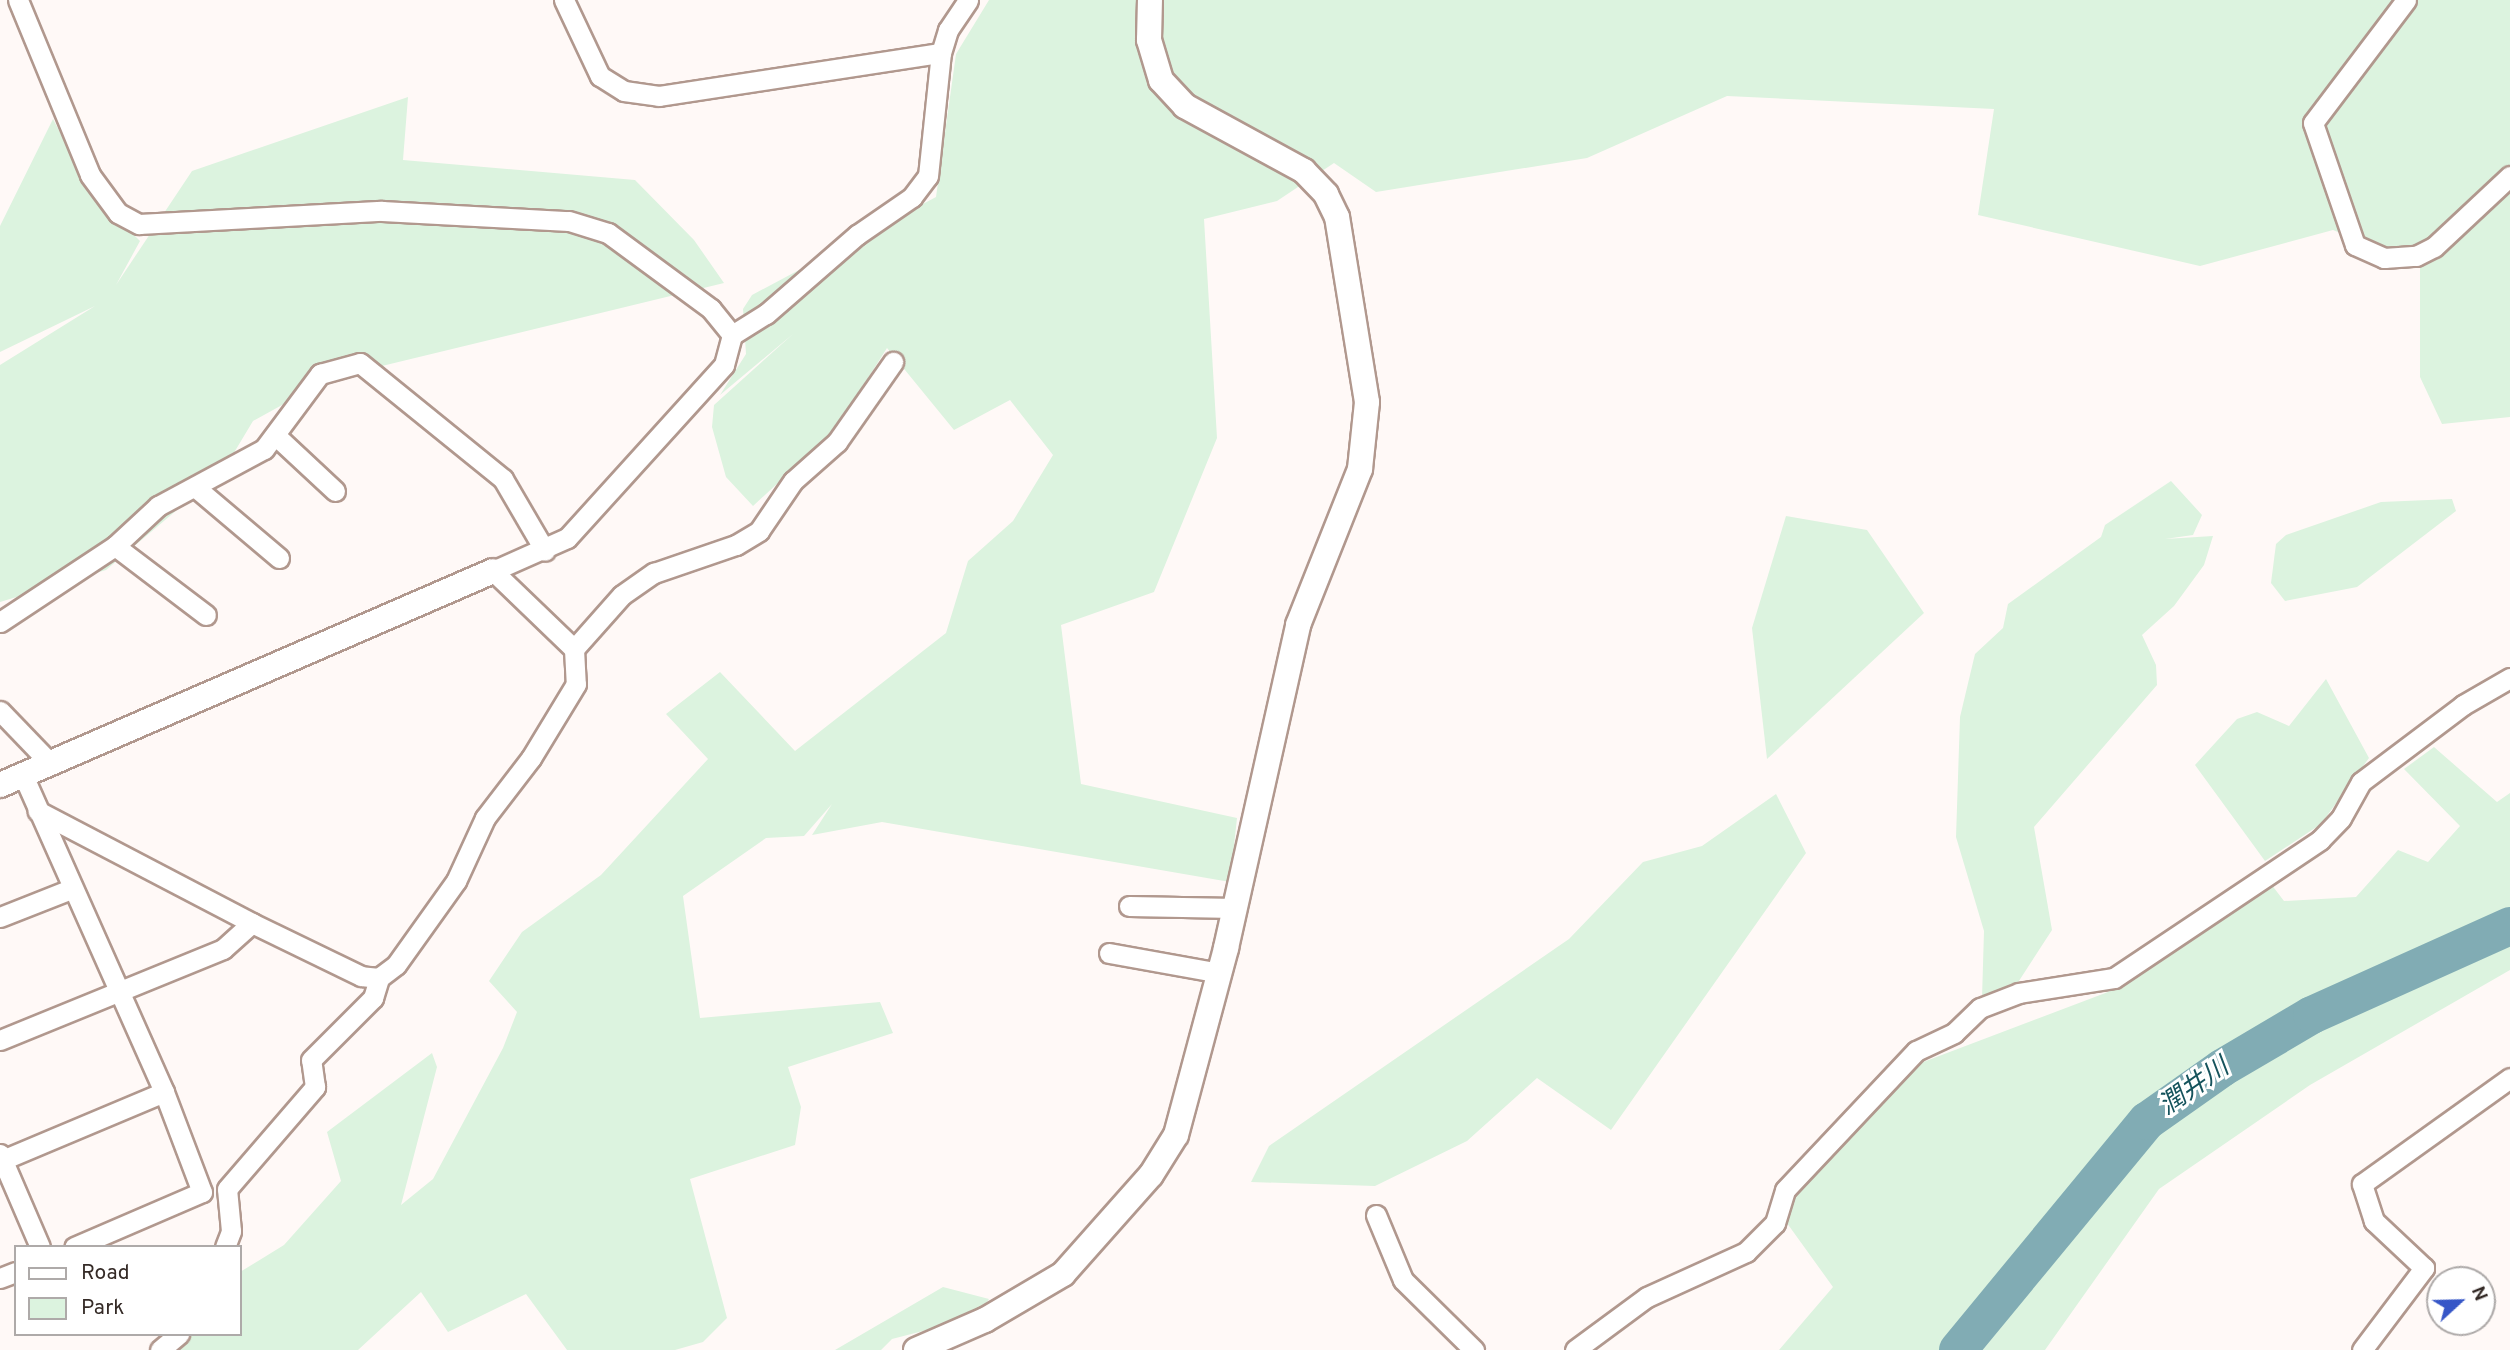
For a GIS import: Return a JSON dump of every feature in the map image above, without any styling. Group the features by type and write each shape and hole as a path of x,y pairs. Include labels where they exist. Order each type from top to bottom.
{"street":[{"path":"18,0 90,175 118,213 139,224 175,227 383,211 569,221 608,233 711,309 733,335"},
{"path":"564,0 600,76 624,91 648,94 941,53"},
{"path":"0,785 493,571 545,551 567,538 724,365 733,335 766,314 920,187 928,176 941,53 948,30 968,0"},
{"path":"916,1350 985,1320 1063,1274 1151,1175 1180,1123 1220,973 1298,625 1360,469 1367,402 1342,243 1326,194 1304,172 1185,106 1161,80 1149,40 1150,0"},
{"path":"2406,0 2313,123 2356,244 2384,258 2416,256 2434,247 2510,176"},
{"path":"574,649 622,595 654,573 736,545 759,531 793,481 837,442 893,362"},
{"path":"0,622 115,546 158,506 264,449 320,374 360,363 503,479 545,551"},
{"path":"275,435 335,491"},
{"path":"195,487 279,558"},
{"path":"115,546 206,615"},
{"path":"226,1245 231,1231 227,1189 315,1087 311,1060 373,998 379,978 396,965 456,881 485,818 531,758 576,684 574,649 493,571"},
{"path":"1575,1350 1647,1297 1746,1252 1775,1223 1785,1190 1916,1051 1954,1033 1980,1008 2019,993 2115,978 2320,840 2341,818 2361,782 2463,705 2510,678"},
{"path":"0,711 51,764"},
{"path":"23,775 71,889 164,1092 202,1192 79,1245"},
{"path":"38,811 361,976 379,978"},
{"path":"0,917 71,889"},
{"path":"1129,906 1235,908"},
{"path":"0,1040 223,949 253,923"},
{"path":"1109,953 1220,973"},
{"path":"2362,1350 2424,1268 2374,1221 2362,1184 2510,1078"},
{"path":"39,1245 1,1158 164,1092"},
{"path":"1377,1215 1403,1280 1474,1350"},
{"path":"160,1350 176,1336"}],"green space":[{"path":"989,0 2510,0 2510,417 2442,424 2420,377 2420,266 2333,230 2200,266 1978,215 1994,109 1727,96 1587,158 1376,192 1334,163 1277,201 1204,219 1217,438 1154,592 1061,625 1081,784 1237,818 1230,882 882,822 812,835 832,804 804,836 766,838 683,896 700,1018 880,1002 893,1033 788,1067 801,1107 795,1145 690,1179 727,1318 703,1342 675,1350 567,1350 526,1294 448,1332 421,1292 358,1350 168,1350 175,1336 242,1336 242,1271 284,1245 341,1181 327,1132 432,1053 437,1067 401,1205 433,1179 503,1048 517,1012 489,981 522,932 601,875 708,759 666,714 720,672 795,751 946,633 968,561 1013,521 1053,455 1010,400 954,430 887,348 835,430 753,506 726,477 712,427 714,405 793,334 720,395 746,354 743,309 752,295 936,197 956,54"},
{"path":"408,97 403,160 635,180 694,240 724,283 353,373 302,394 253,421 223,471 106,570 0,602 0,365 95,306 0,352 0,226 53,119 91,192 140,241 116,285 192,171"},
{"path":"2171,481 2202,515 2193,535 2165,539 2213,536 2204,565 2174,606 2142,635 2156,665 2157,685 2034,827 2052,930 2015,987 1982,998 1984,931 1956,837 1960,717 1975,654 2003,628 2008,604 2101,537 2105,525"},
{"path":"2452,499 2456,511 2357,587 2285,601 2271,583 2276,544 2286,535 2381,502"},
{"path":"1786,516 1867,530 1924,613 1767,759 1752,628"},
{"path":"2326,679 2369,758 2321,824 2265,861 2195,765 2237,719 2257,712 2289,726"},
{"path":"2434,747 2497,802 2510,793 2510,970 2310,1085 2159,1189 2045,1350 1779,1350 1833,1287 1779,1212 1918,1064 2108,992 2271,884 2284,901 2356,897 2398,850 2428,862 2460,826 2404,769"},
{"path":"1776,794 1806,853 1611,1130 1537,1078 1467,1141 1375,1186 1251,1182 1269,1146 1569,939 1643,862 1702,846"},
{"path":"943,1287 989,1299 977,1317 892,1339 881,1350 835,1350"}],"waterway":[{"name":"潤井川","path":"1958,1350 2147,1121 2222,1068 2312,1015 2510,926"}]}
